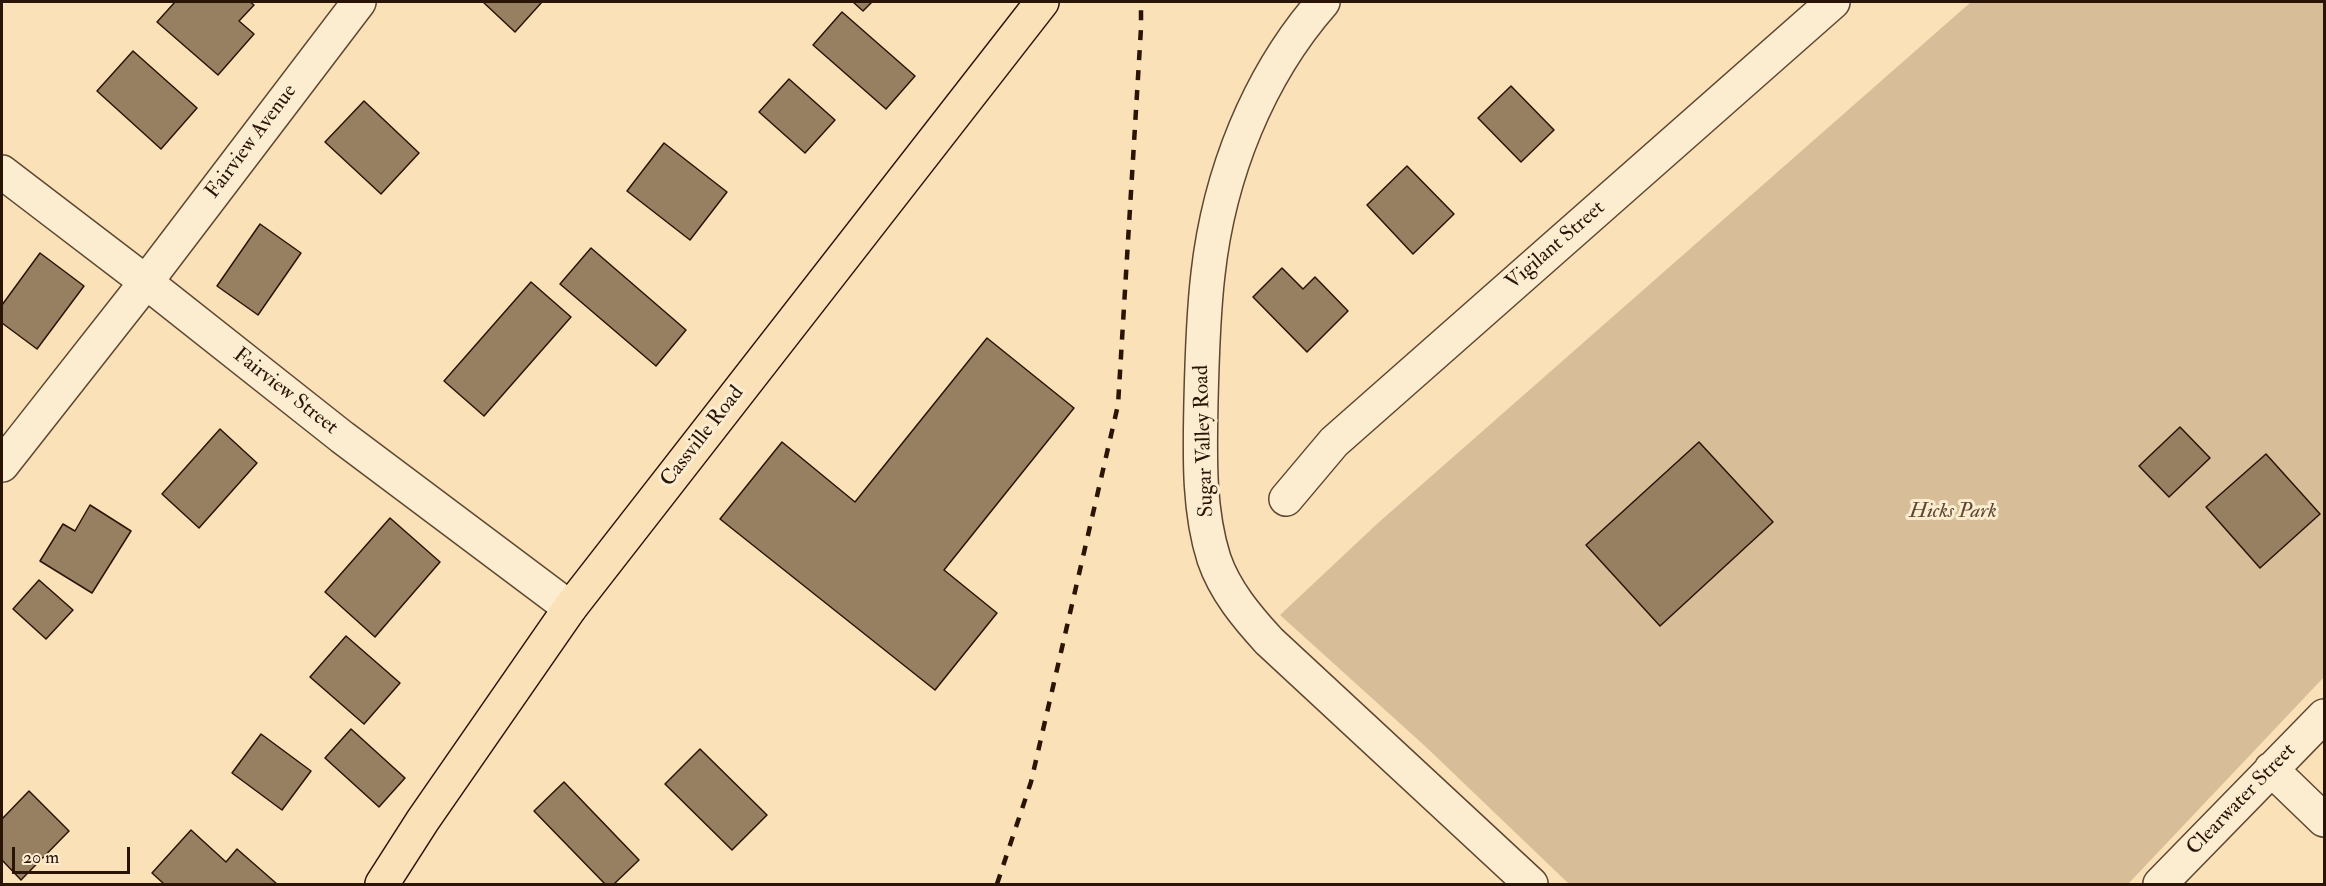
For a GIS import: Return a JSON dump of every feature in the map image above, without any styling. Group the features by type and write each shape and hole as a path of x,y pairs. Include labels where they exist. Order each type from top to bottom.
{"main road":[{"name":"Cassville Road","path":"382,885 423,820 570,608 1042,2"}],"street":[{"name":"Fairview Avenue","path":"2,465 146,282 359,2"},
{"name":"Sugar Valley Road","path":"1323,2 1288,46 1250,117 1236,153 1219,212 1208,272 1203,333 1200,436 1204,508 1209,540 1215,561 1227,587 1243,611 1269,641 1531,885"},
{"name":"Vigilant Street","path":"1286,499 1334,442 1833,2"},
{"name":"Fairview Street","path":"2,172 342,437 570,608"},
{"name":"Clearwater Street","path":"2160,885 2325,716"},
{"path":"2271,769 2325,820"}],"green space":[{"name":"Hicks Park","path":"1971,2 2324,2 2324,677 2128,884 1569,884 1426,747 1280,615 1378,523"}],"building":[{"path":"175,2 250,2 254,5 239,21 254,34 218,75 157,22"},
{"path":"483,2 542,2 515,32"},
{"path":"853,2 872,2 863,11"},
{"path":"842,12 915,76 886,109 813,45"},
{"path":"133,51 197,108 161,149 97,91"},
{"path":"789,79 835,120 805,153 759,112"},
{"path":"1511,86 1554,130 1521,162 1478,118"},
{"path":"364,101 419,153 381,194 325,142"},
{"path":"664,143 727,192 690,240 627,191"},
{"path":"1407,166 1454,214 1413,254 1367,205"},
{"path":"260,224 301,253 258,315 217,286"},
{"path":"591,248 686,330 656,366 560,284"},
{"path":"40,253 84,286 37,349 2,323 2,305"},
{"path":"1282,268 1303,289 1315,277 1348,311 1307,352 1253,297"},
{"path":"531,282 571,317 484,416 444,381"},
{"path":"987,338 1074,408 944,570 997,613 935,690 720,519 782,442 855,502"},
{"path":"2180,427 2210,458 2169,497 2139,466"},
{"path":"220,429 257,463 199,528 162,494"},
{"path":"1699,442 1773,522 1660,626 1586,545"},
{"path":"2266,454 2320,514 2260,568 2206,507"},
{"path":"90,505 131,531 92,593 40,561 63,524 75,531"},
{"path":"390,518 440,562 375,637 325,592"},
{"path":"39,580 73,610 46,639 13,609"},
{"path":"346,636 400,683 364,724 310,677"},
{"path":"351,729 405,778 379,807 325,758"},
{"path":"261,734 311,771 282,810 232,773"},
{"path":"700,749 767,815 732,850 665,784"},
{"path":"564,782 639,860 614,884 605,884 534,811"},
{"path":"29,791 69,831 21,880 2,860 2,819"},
{"path":"191,830 226,862 237,849 277,884 164,884 152,873"}],"railway":[{"path":"997,884 1031,782 1118,405 1141,2"}]}
